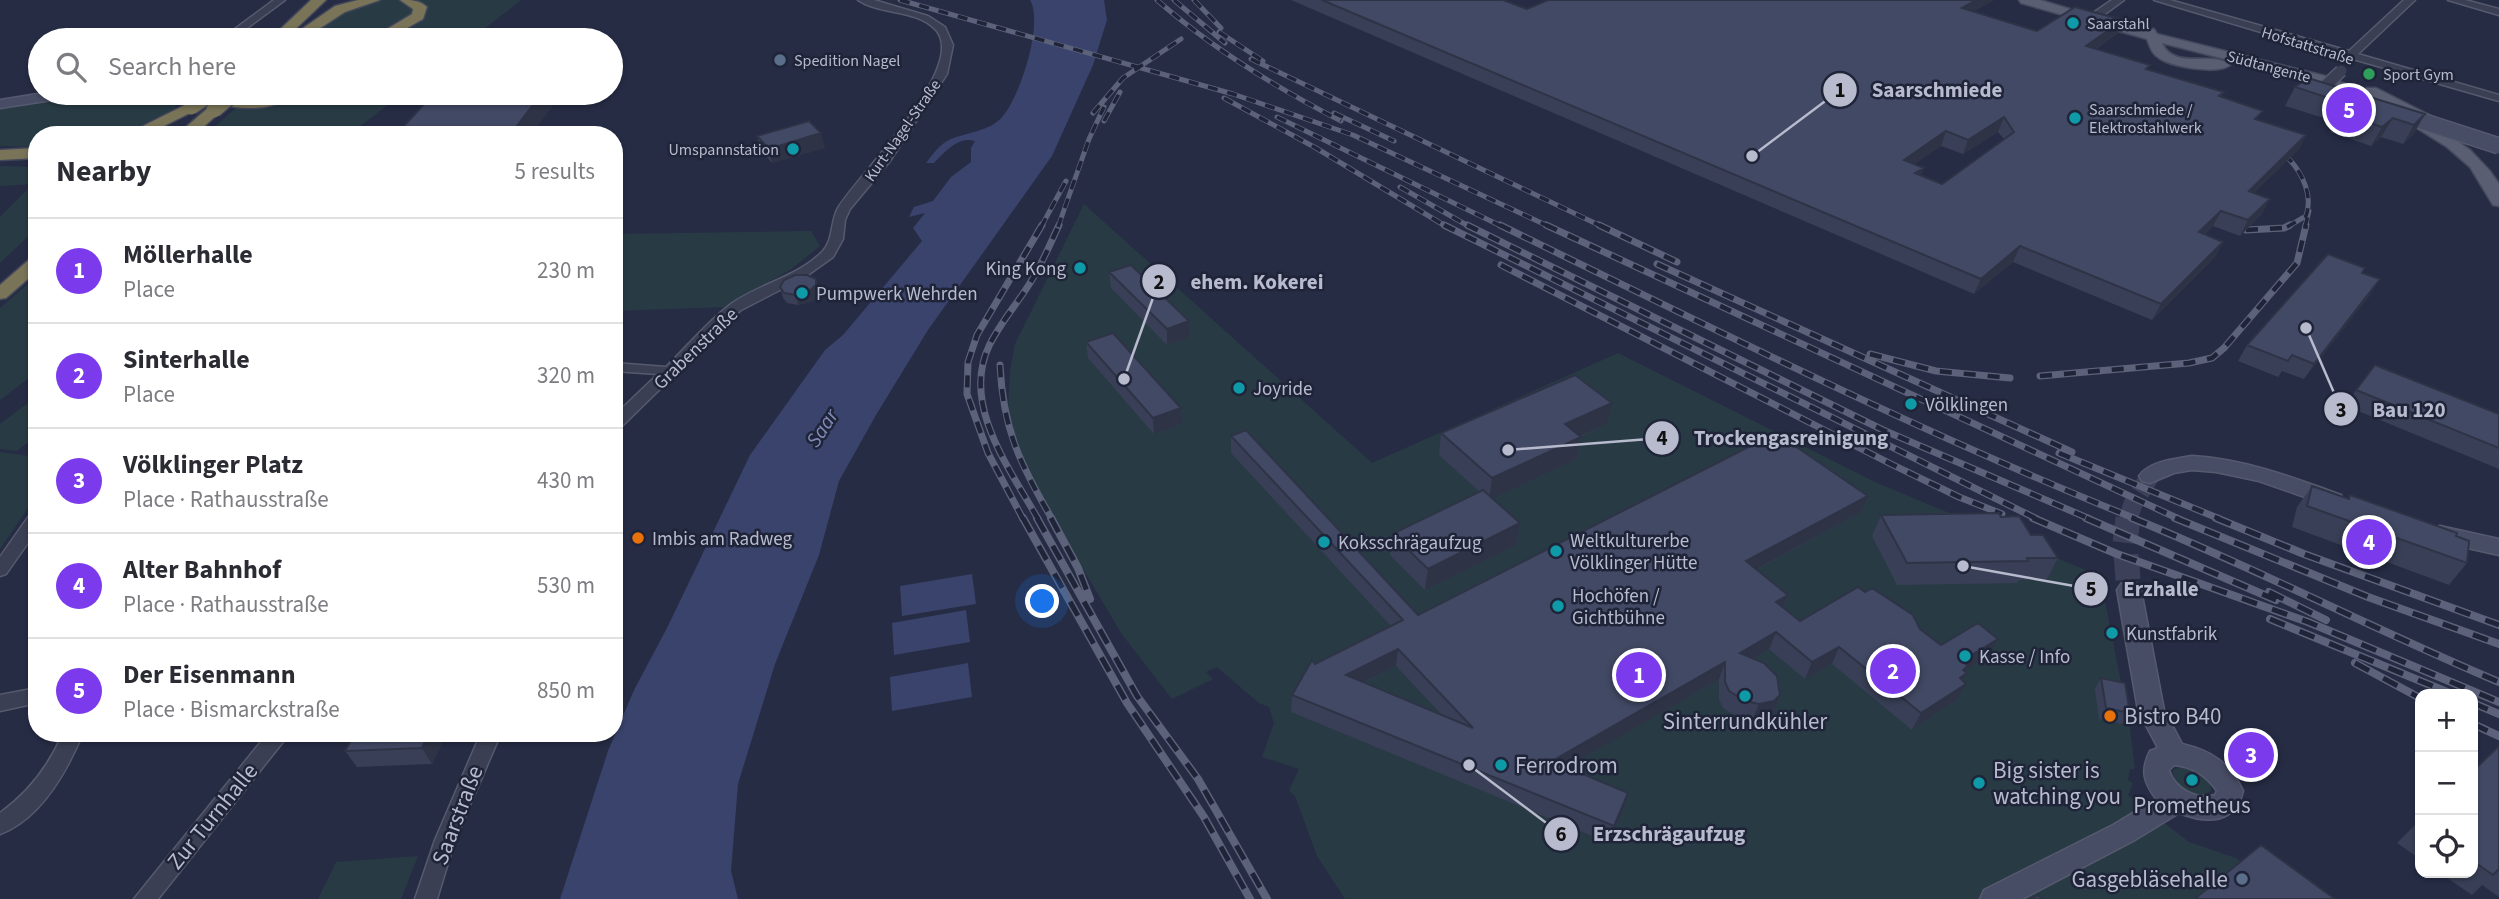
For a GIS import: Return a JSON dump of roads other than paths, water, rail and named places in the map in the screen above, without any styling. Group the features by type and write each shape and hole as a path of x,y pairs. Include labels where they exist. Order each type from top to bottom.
{"highway":[{"path":"289,28 319,0"},
{"path":"303,28 331,0"},
{"path":"310,28 340,9 373,0"},
{"path":"397,28 418,16 420,7 407,0"},
{"path":"408,28 427,16 431,6 424,0"},
{"path":"178,126 198,105"},
{"path":"189,126 198,105"},
{"path":"152,126 198,105 244,105"},
{"path":"0,157 28,154"},
{"path":"0,157 28,159"},
{"path":"0,280 28,258"},
{"path":"0,294 28,260"}],"main road":[{"path":"2026,0 2111,26 2156,36"},
{"path":"2038,0 2156,36"},
{"path":"2111,26 2134,37 2162,60 2186,65 2207,64"},
{"path":"2156,36 2162,54 2207,64 2256,69 2499,146"},
{"name":"Südtangente","path":"2156,36 2340,86 2410,118 2472,159 2488,179 2499,201"},
{"name":"Südtangente","path":"2156,36 2327,75 2375,93 2458,137 2484,155 2499,171"},
{"path":"2190,61 2169,54 2165,47 2176,46 2239,58"},
{"path":"0,104 28,100"},
{"path":"2150,476 2167,468 2182,466 2226,466 2261,474 2357,508"},
{"path":"2419,528 2464,541 2499,547"},
{"path":"2129,590 2151,710 2174,754"},
{"path":"2174,754 2189,756 2219,773 2230,791 2227,802 2216,809 2201,809 2178,800 2162,786 2155,771 2159,759 2174,754"},
{"path":"1994,899 2123,833 2178,800"}],"street":[{"path":"242,28 280,0"},
{"name":"Kurt-Nagel-Straße","path":"820,262 837,239 839,220 844,208 886,158 942,74 947,60 947,39 932,22 863,0"},
{"path":"2094,17 2119,0"},
{"name":"Hofstattstraße","path":"2159,0 2352,58 2499,98"},
{"path":"2322,89 2410,0"},
{"path":"2453,0 2499,12"},
{"name":"Grabenstraße","path":"623,416 736,307 820,262"},
{"path":"623,367 669,372"},
{"path":"0,570 28,530"},
{"path":"0,703 28,697"},
{"path":"0,825 28,805 49,780 69,742"},
{"name":"Zur Turnhalle","path":"145,899 273,742"},
{"name":"Saarstraße","path":"426,899 445,840 487,742"}],"water":[{"name":"Saar","path":"1030,0 1104,0 1107,20 1093,65 1052,156 928,330 839,481 819,555 775,664 738,784 731,871 738,899 560,899 608,751 612,742 623,742 623,716 634,690 668,626 750,455 825,350 843,335 922,241 913,228 925,213 909,217 914,207 933,201 951,177 971,162 971,148 975,141 957,143 934,163 926,163 945,142 991,125 1003,116 1010,106 1028,59 1034,11"},
{"path":"972,574 976,604 902,616 900,586"},
{"path":"966,610 970,642 894,655 892,623"},
{"path":"968,663 972,697 892,711 890,677"}],"tunnel":[{"path":"2128,519 2133,504 2150,476"},
{"path":"2128,518 2125,543 2129,590"}],"railway":[{"path":"900,0 1139,67"},
{"path":"1157,0 1200,35 1245,66 1341,121"},
{"path":"1174,0 1225,43"},
{"path":"1194,0 1221,28"},
{"path":"1219,32 1263,61"},
{"path":"1139,67 1181,39"},
{"path":"1251,59 1603,227"},
{"path":"1093,113 1123,78 1139,67"},
{"path":"1139,67 1233,94 1353,135 1550,227"},
{"path":"1104,121 1120,92"},
{"path":"1224,98 1316,148 1447,227"},
{"path":"1058,227 1089,139 1104,107"},
{"path":"1334,113 1394,141"},
{"path":"1277,117 1503,227"},
{"path":"2287,227 2306,216 2308,208 2302,178 2289,159"},
{"path":"1041,227 1066,181"},
{"path":"1400,187 1470,227"},
{"path":"2305,227 2309,211"},
{"path":"1023,519 988,453 967,394 968,362 977,335 1042,225"},
{"path":"1038,519 992,436 981,391 982,368 993,338 1034,276 1059,225"},
{"path":"1444,225 2037,519"},
{"path":"1467,225 1883,430 2090,519"},
{"path":"1500,225 1895,415 2136,519"},
{"path":"1546,225 2179,519"},
{"path":"1599,225 1677,262"},
{"path":"2246,230 2284,228 2290,225"},
{"path":"2040,376 2189,363 2212,358 2224,348 2297,263 2306,225"},
{"path":"1657,264 2072,452"},
{"path":"1501,265 1891,464 1959,497 2002,514"},
{"path":"1870,354 1936,371 2010,378"},
{"path":"1000,365 1005,408 1015,445 1052,519"},
{"path":"2059,453 2220,519"},
{"path":"1023,518 1127,703 1204,817 1250,899"},
{"path":"1037,518 1137,696 1198,779 1267,899"},
{"path":"1051,518 1078,568 1090,599"},
{"path":"2033,518 2117,554 2308,622 2499,702"},
{"path":"2086,518 2276,600"},
{"path":"2132,518 2499,682"},
{"path":"2175,518 2368,597 2499,644"},
{"path":"2216,518 2304,554 2499,625"},
{"path":"2269,592 2326,620"},
{"path":"2270,619 2440,689"},
{"path":"2355,663 2415,695"},
{"path":"2478,705 2499,714"},
{"path":"2478,726 2499,736"}],"place":[{"name":"Saarstahl","path":"2073,23"},
{"name":"Spedition Nagel","path":"780,60"},
{"name":"Sport Gym","path":"2369,74"},
{"name":"Der Eisenmann","path":"2349,110"},
{"name":"Saarschmiede / Elektrostahlwerk","path":"2075,118"},
{"name":"Umspannstation","path":"793,149"},
{"name":"Saarschmiede","path":"1752,156"},
{"name":"King Kong","path":"1080,268"},
{"name":"Pumpwerk Wehrden","path":"802,293"},
{"name":"Bau 120","path":"2306,328"},
{"name":"ehem. Kokerei","path":"1124,379"},
{"name":"Joyride","path":"1239,388"},
{"name":"Völklingen","path":"1911,404"},
{"name":"Trockengasreinigung","path":"1508,450"},
{"name":"Imbis am Radweg","path":"638,538"},
{"name":"Koksschrägaufzug","path":"1324,542"},
{"name":"Alter Bahnhof","path":"2369,542"},
{"name":"Weltkulturerbe Völklinger Hütte","path":"1556,551"},
{"name":"Erzhalle","path":"1963,566"},
{"name":"Hochöfen / Gichtbühne","path":"1558,606"},
{"name":"Kunstfabrik","path":"2112,633"},
{"name":"Kasse / Info","path":"1965,656"},
{"name":"Sinterhalle","path":"1893,671"},
{"name":"Möllerhalle","path":"1639,675"},
{"name":"Sinterrundkühler","path":"1745,696"},
{"name":"Bistro B40","path":"2110,716"},
{"name":"Völklinger Platz","path":"2251,755"},
{"name":"Erzschrägaufzug","path":"1469,765"},
{"name":"Ferrodrom","path":"1501,765"},
{"name":"Prometheus","path":"2192,780"},
{"name":"Big sister is watching you","path":"1979,783"},
{"name":"Gasgebläsehalle","path":"2242,879"}]}
